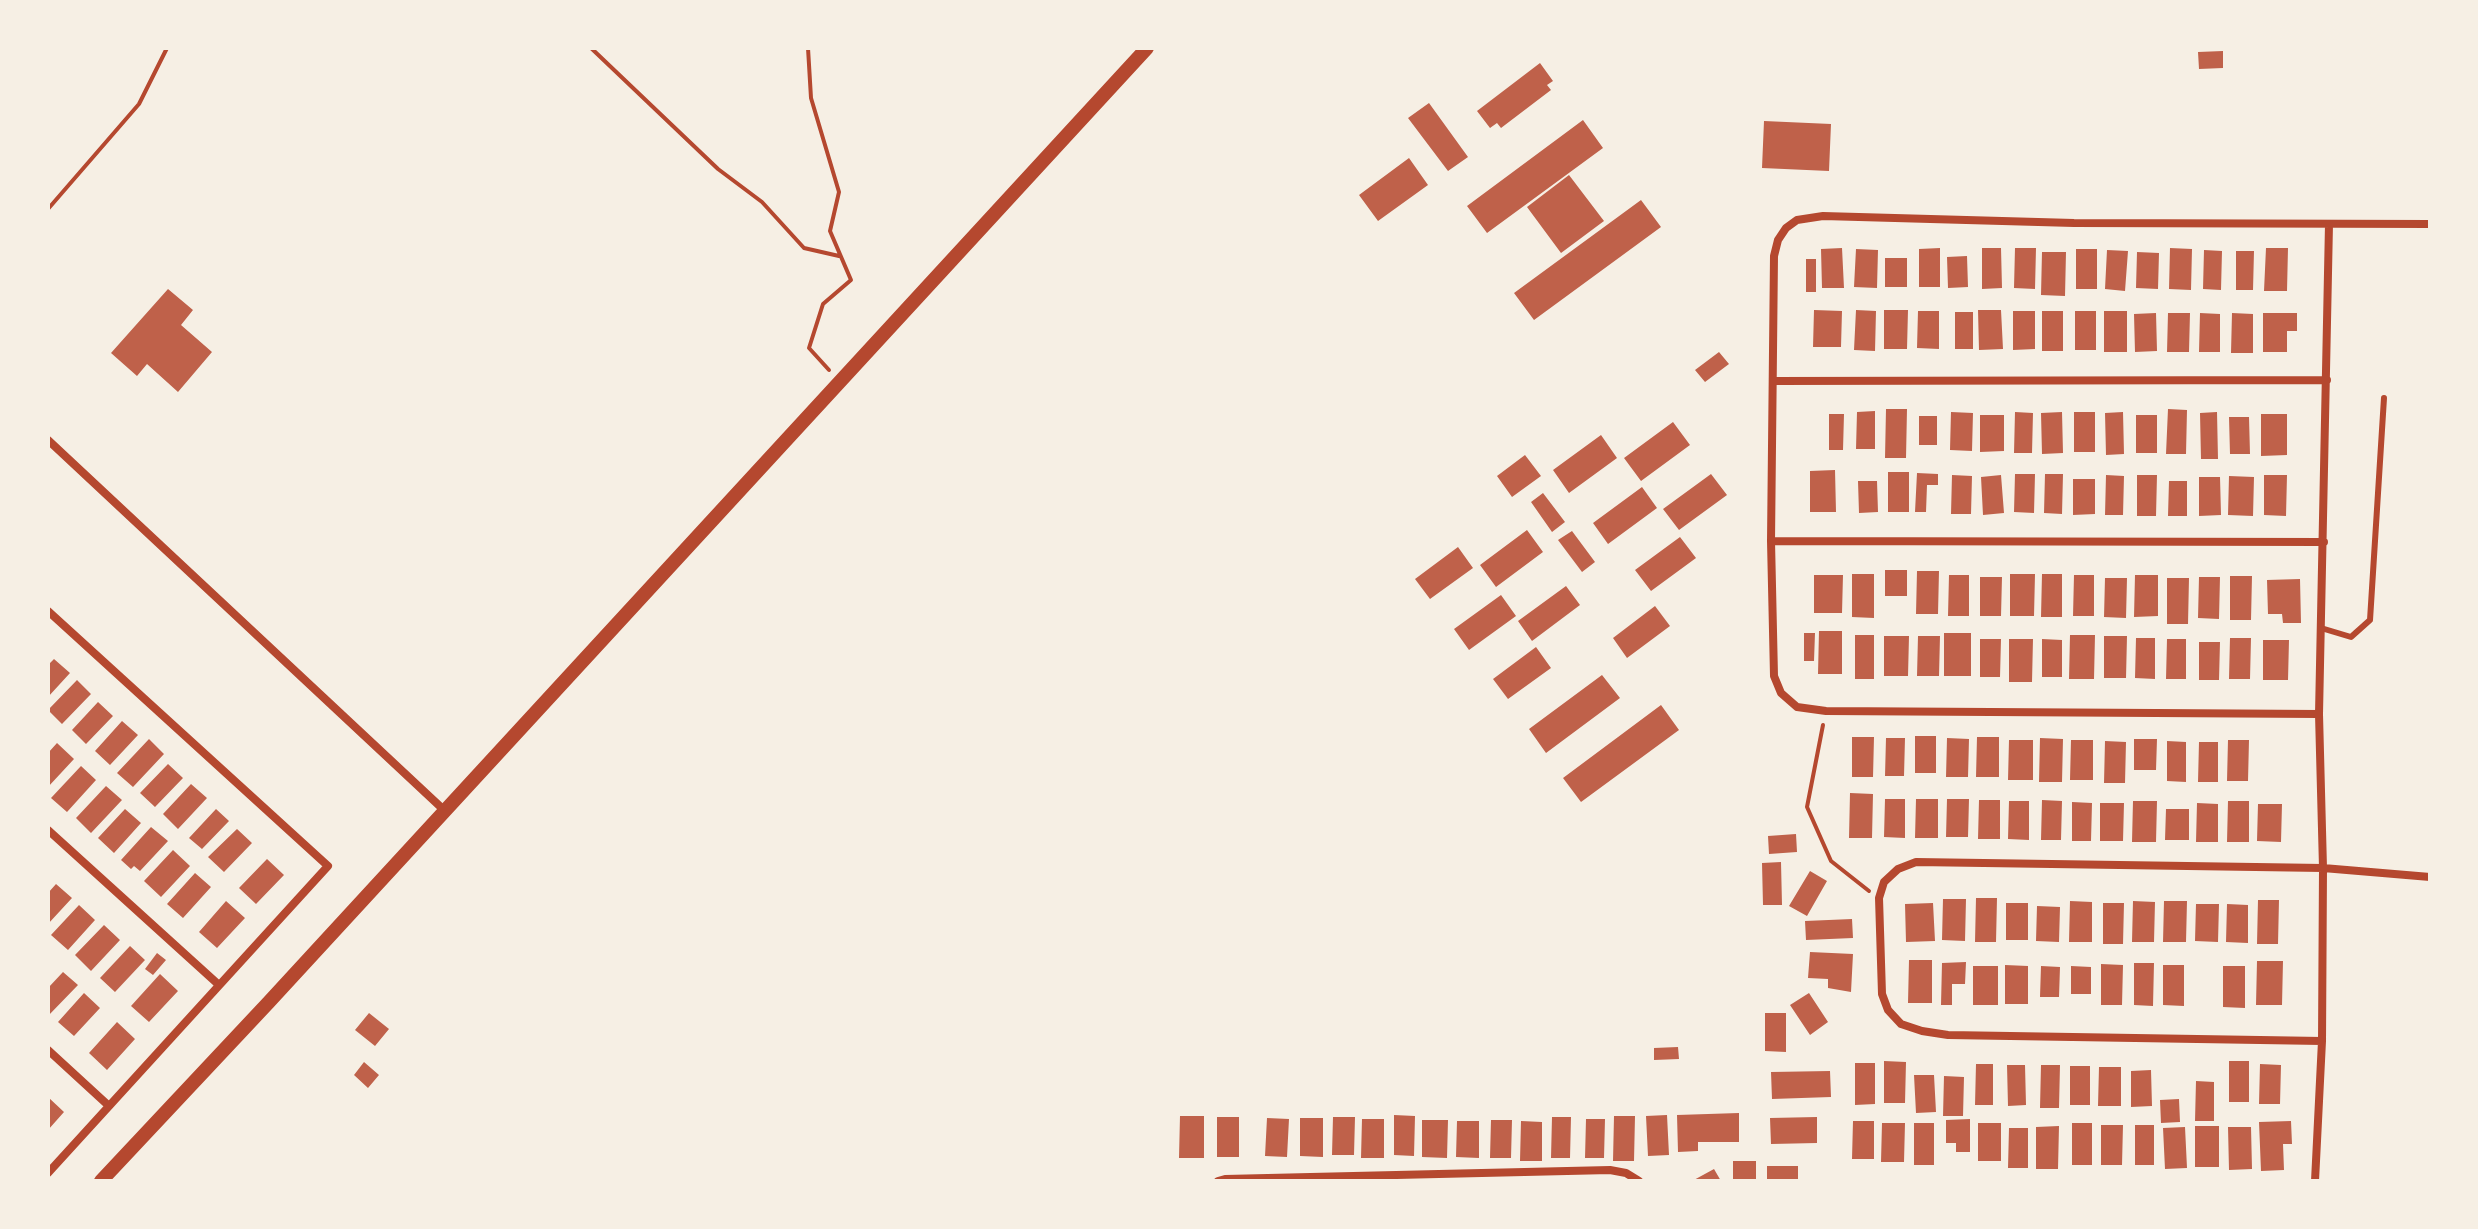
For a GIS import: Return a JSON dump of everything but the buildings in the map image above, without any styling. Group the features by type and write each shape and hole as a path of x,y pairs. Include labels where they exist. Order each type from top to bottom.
{"street":[{"path":"101,1181 446,811 1147,48"},
{"path":"2319,714 1826,711 1797,707 1781,693 1774,676 1771,541 1774,256 1778,240 1786,228 1797,220 1823,216 2074,223 2430,224"},
{"path":"2315,1181 2322,1041 2323,868 2319,714 2329,224"},
{"path":"1774,381 2327,380"},
{"path":"48,440 446,811"},
{"path":"1771,541 2324,542"},
{"path":"48,611 328,866 48,1173"},
{"path":"48,830 219,985"},
{"path":"2322,1041 1948,1035 1901,1024 1888,1010 1882,994 1879,898 1884,882 1898,869 1916,862 2323,868 2430,877"},
{"path":"48,1050 109,1106"},
{"path":"1218,1181 1610,1170 1626,1173 1639,1181"}],"lane":[{"path":"2321,628 2351,637 2370,620 2384,398"}],"path":[{"path":"48,209 139,104 167,48"},
{"path":"591,48 718,169 762,202 804,248 839,256"},
{"path":"808,48 811,98 839,192 830,231 851,280 823,304 809,348 840,382"},
{"path":"1826,711 1807,807 1831,861 1879,898"}]}
